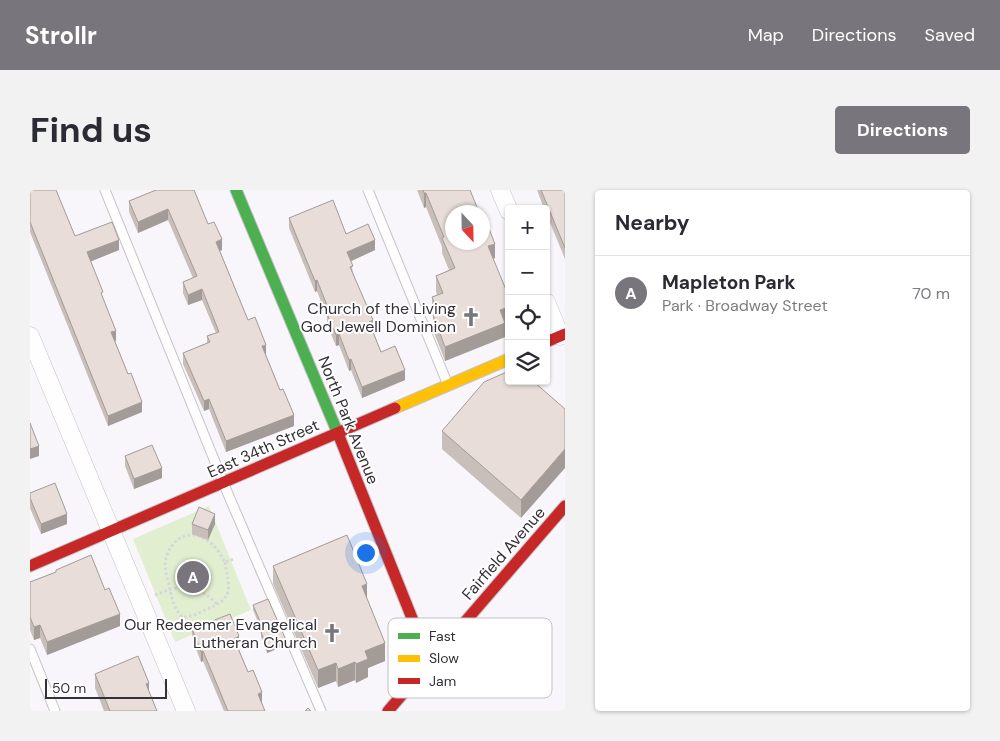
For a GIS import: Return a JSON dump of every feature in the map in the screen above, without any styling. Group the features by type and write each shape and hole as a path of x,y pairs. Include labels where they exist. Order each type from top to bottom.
{"street":[{"name":"North Park Avenue","path":"236,190 338,433 412,618"},
{"path":"500,190 506,205"},
{"path":"550,315 557,338"},
{"path":"30,336 186,711"},
{"name":"East 34th Street","path":"30,566 505,361"},
{"name":"Fairfield Avenue","path":"469,618 565,506"},
{"name":"Fairfield Avenue","path":"388,711 399,698"}],"lane":[{"path":"105,190 224,483 321,711"},
{"path":"368,190 448,385"},
{"path":"30,650 55,711"}],"path":[{"path":"186,534 210,543 225,562 228,578 227,597 218,604 188,617 182,617 176,610 166,572 165,559 178,539 186,534"},
{"path":"225,562 234,559"},
{"path":"154,595 170,589 188,587 201,590 218,604"}],"green space":[{"path":"209,506 251,610 175,642 133,539"}],"building":[{"path":"30,190 56,190 75,236 112,222 119,240 87,252 116,331 111,332 128,374 131,373 142,402 108,416 30,222"},
{"path":"156,190 194,190 208,224 214,222 222,239 216,242 248,320 255,317 266,345 262,346 280,390 283,389 294,415 226,441 209,399 204,401 183,353 210,342 207,336 219,332 202,289 188,295 183,282 197,276 168,209 138,222 129,201"},
{"path":"423,190 470,190 476,205 445,205 445,245 442,238 444,237 426,193"},
{"path":"541,190 565,190 565,248 550,212 550,205 547,205"},
{"path":"333,200 346,234 368,224 375,240 347,252 353,266 350,267 373,320 369,322 381,352 395,346 405,370 362,387 339,334 336,335 327,314 330,313 317,280 315,281 289,218"},
{"path":"490,231 495,244 490,245"},
{"path":"447,250 490,250 505,287 505,308 500,310 505,323 445,347 433,315 438,313 432,297 443,293 436,276 455,268"},
{"path":"505,373 505,385 538,385 565,409 565,449 521,500 442,431 484,382"},
{"path":"30,423 39,446 30,449"},
{"path":"152,445 162,468 134,479 125,456"},
{"path":"55,483 67,514 41,524 30,498 30,493"},
{"path":"199,507 215,514 208,530 192,524"},
{"name":"Our Redeemer Evangelical Lutheran Church","path":"347,535 367,584 362,586 385,643 365,651 368,659 356,664 355,662 338,669 336,663 318,670 273,566"},
{"path":"91,555 105,590 109,588 120,614 47,642 40,625 34,627 30,617 30,582"},
{"path":"268,599 286,640 267,648 261,632 264,631 253,605"},
{"path":"230,614 239,636 234,639 248,672 253,670 262,692 258,694 265,711 228,711 192,629"},
{"path":"138,656 149,683 146,684 157,711 110,711 95,674"}],"traffic: fast":[{"path":"236,190 339,436"}],"traffic: slow":[{"path":"395,408 505,361"}],"traffic: jam":[{"path":"550,340 565,334"},
{"path":"30,566 395,408"},
{"path":"339,436 412,618"},
{"path":"468,618 565,506"},
{"path":"388,711 399,698"}],"place":[{"name":"Church of the Living God Jewell Dominion","path":"471,317"},
{"name":"Mapleton Park","path":"193,577"},
{"name":"Our Redeemer Evangelical Lutheran Church","path":"332,633"}]}
